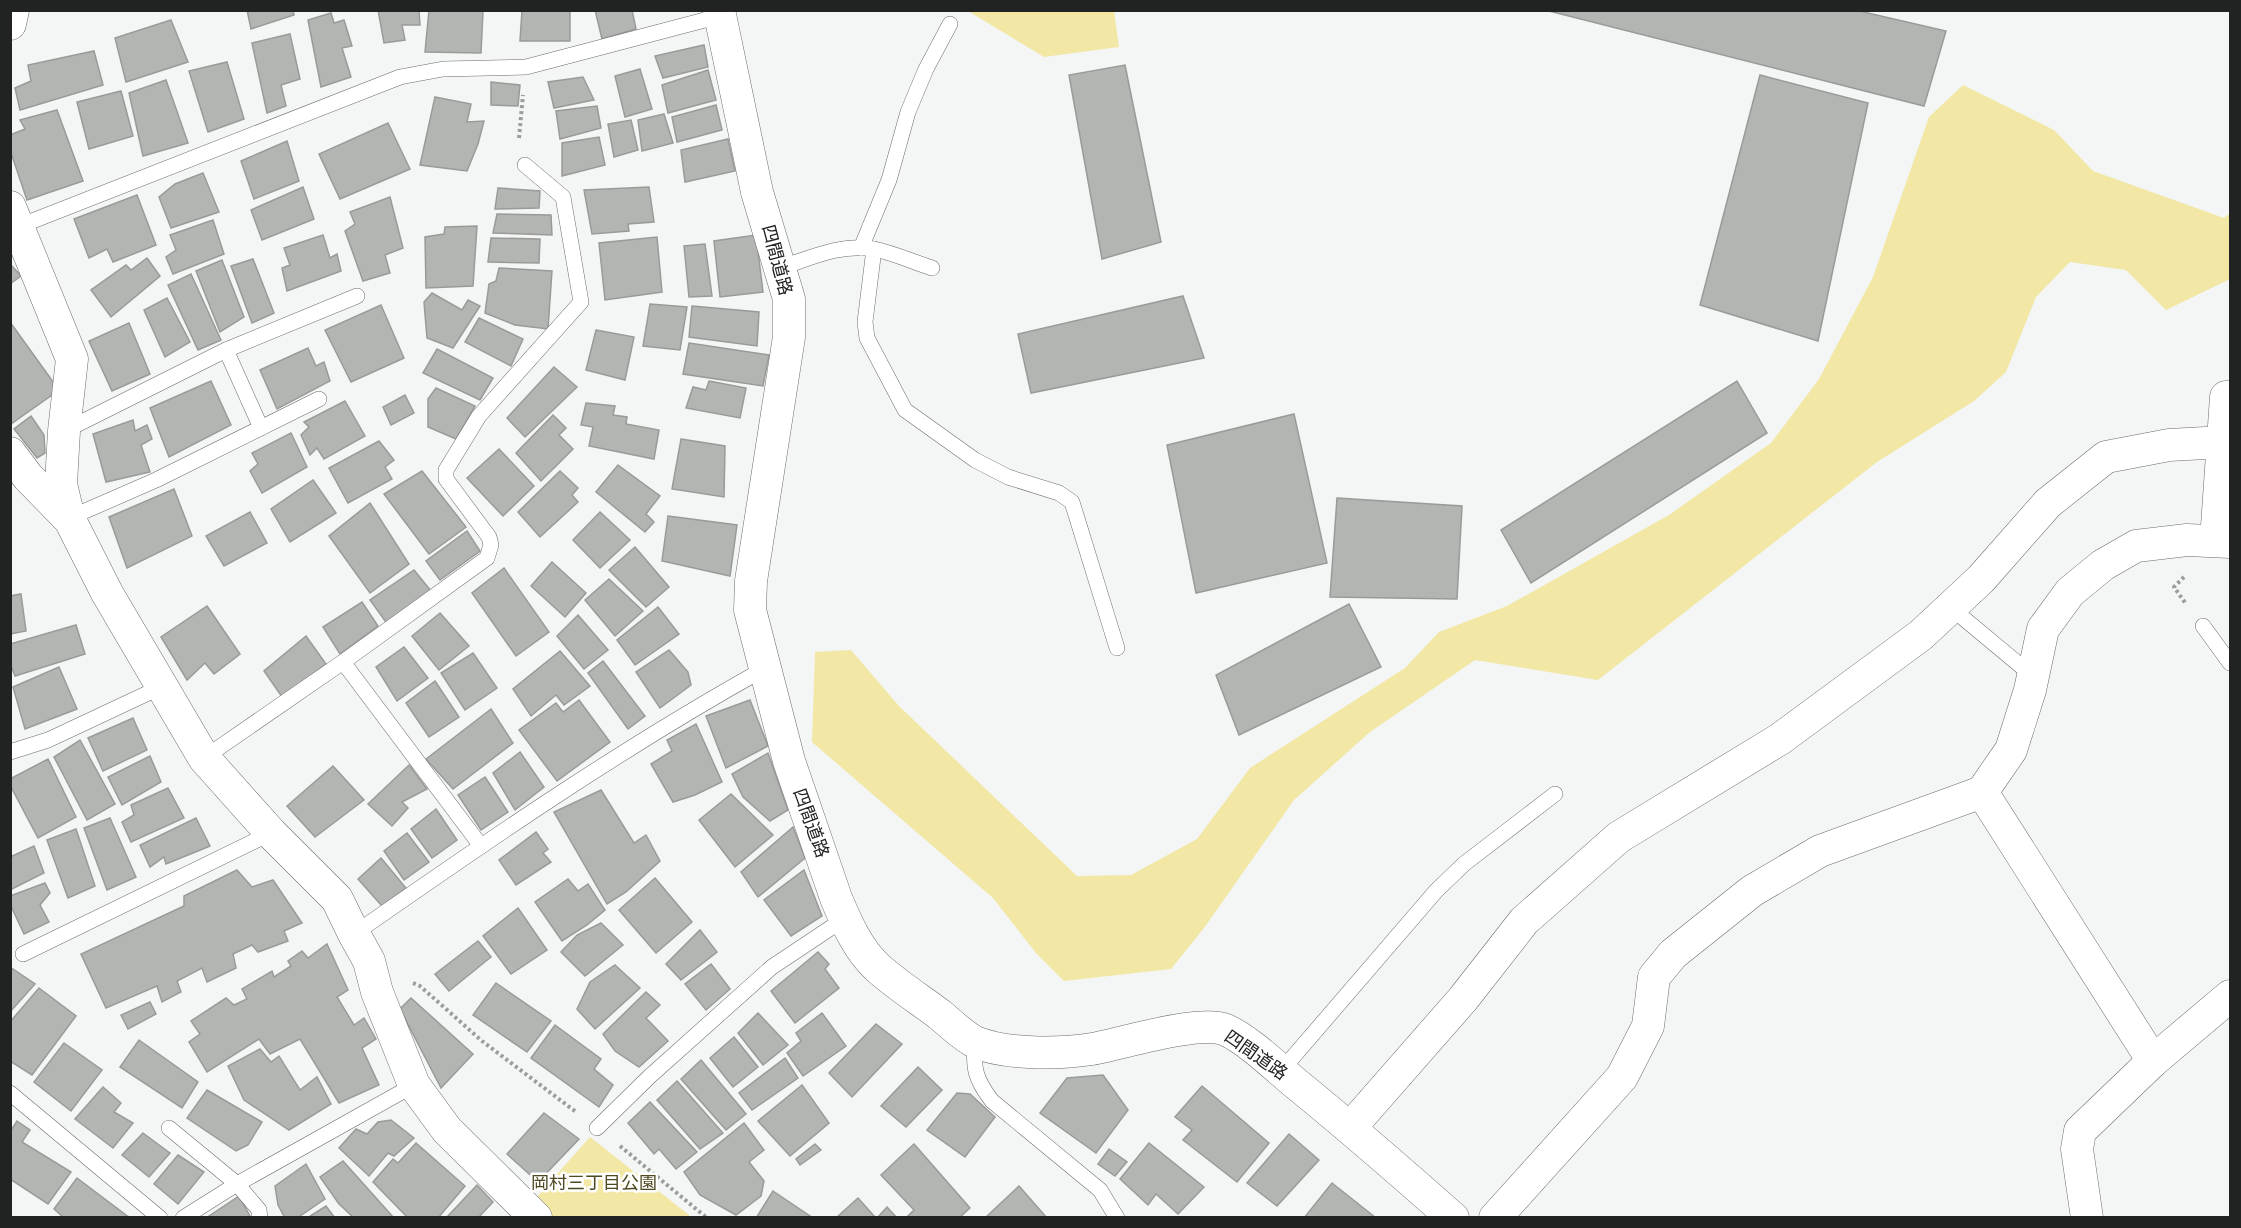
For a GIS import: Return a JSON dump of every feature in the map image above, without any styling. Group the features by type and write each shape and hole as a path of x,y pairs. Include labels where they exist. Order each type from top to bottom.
{"street":[{"path":"10,24 13,10"},
{"name":"四間道路","path":"719,13 758,192 789,299 789,337 751,581 750,610 789,761 844,919 859,944 876,967 975,1041 1006,1049 1064,1052 1197,1028 1224,1029 1281,1071 1453,1218"},
{"path":"14,217 72,359 61,484 69,518 107,593 160,687 204,758 271,832 338,898 369,961 377,992 414,1085 447,1130 536,1218"},
{"path":"1495,1218 1622,1077 1648,1026 1654,977 1673,954 1752,891 1820,851 1982,792 2011,750 2033,676 2043,629 2070,592 2103,565 2136,546 2187,540 2223,541 2223,442 2226,397 2230,397"},
{"path":"1350,1128 1463,999 1524,921 1619,837 1780,739 1921,635 1981,579 2048,503 2106,457 2169,445 2223,442"},
{"path":"10,453 28,477 69,518"},
{"path":"1982,792 2153,1061"},
{"path":"2087,1218 2077,1149 2080,1131 2153,1061 2230,996"}],"lane":[{"path":"14,217 400,77 443,69 526,67 719,13"},
{"path":"950,24 926,69 908,112 867,249 865,322 867,338 905,410 975,460 1008,477 1059,493 1072,502 1117,648"},
{"path":"204,758 343,662 487,558 489,537 446,479 446,470 480,416 581,302 564,197 525,165"},
{"path":"780,268 835,250 867,249 932,268"},
{"path":"64,431 226,350 357,296"},
{"path":"226,350 261,428"},
{"path":"69,518 156,480 319,399"},
{"path":"1950,607 2033,676"},
{"path":"2203,626 2230,663"},
{"path":"343,662 481,846"},
{"path":"354,934 481,846 692,709 764,669"},
{"path":"10,752 48,740 160,687"},
{"path":"1281,1071 1436,891 1464,864 1555,794"},
{"path":"23,954 271,832"},
{"path":"597,1128 649,1077 772,967 844,919"},
{"path":"975,1041 974,1066 980,1086 993,1101 1100,1190 1117,1218"},
{"path":"183,1218 237,1184 414,1085"},
{"path":"10,1093 160,1218"},
{"path":"168,1128 237,1184 259,1210 260,1218"}],"path":[{"path":"525,165 517,160 526,67"},
{"path":"2203,626 2174,587 2223,541"},
{"path":"369,961 420,986 482,1041 597,1128 707,1218"}],"green space":[{"path":"968,11 1114,11 1119,47 1044,57"},
{"path":"1963,85 2054,130 2093,171 2224,218 2230,213 2230,279 2166,310 2126,270 2070,262 2036,297 2006,372 1974,401 1877,462 1598,680 1475,660 1370,732 1294,800 1204,928 1171,969 1064,981 1036,953 993,898 812,742 815,652 851,650 899,706 1077,876 1131,875 1197,839 1250,768 1405,668 1439,632 1507,606 1669,515 1771,443 1819,379 1873,277 1929,117"},
{"name":"岡村三丁目公園","path":"590,1137 689,1215 688,1218 554,1217 535,1199"}],"building":[{"path":"247,10 293,10 294,15 251,29"},
{"path":"378,10 419,10 420,25 402,25 405,40 384,43"},
{"path":"429,10 483,11 481,53 425,52"},
{"path":"522,10 570,10 570,41 520,41"},
{"path":"595,10 632,10 636,29 602,39"},
{"path":"1545,10 1855,10 1946,31 1924,106"},
{"path":"331,13 334,23 344,20 352,46 342,48 351,77 321,87 308,20"},
{"path":"171,20 188,62 126,82 115,38"},
{"path":"290,34 300,79 281,85 286,106 267,113 252,43"},
{"path":"704,45 708,67 663,78 655,56"},
{"path":"94,51 103,85 20,110 15,88 31,81 28,65"},
{"path":"227,62 244,119 208,132 189,71"},
{"path":"1125,65 1161,242 1102,259 1069,75"},
{"path":"640,69 652,109 625,117 615,76"},
{"path":"708,70 716,100 668,113 662,85"},
{"path":"1760,75 1868,103 1818,341 1700,305"},
{"path":"583,77 594,100 554,108 548,82"},
{"path":"166,80 188,143 143,156 129,93"},
{"path":"491,82 520,85 518,106 491,105"},
{"path":"121,91 133,136 89,149 77,102"},
{"path":"435,97 471,104 467,122 484,121 467,171 420,165"},
{"path":"716,105 722,130 677,142 672,117"},
{"path":"597,106 601,128 560,139 556,111"},
{"path":"57,110 83,181 27,200 10,150 10,135 25,129 20,120"},
{"path":"664,114 673,143 642,151 638,120"},
{"path":"631,120 638,150 614,157 608,124"},
{"path":"388,123 410,169 340,199 319,154"},
{"path":"599,137 605,165 562,176 562,143"},
{"path":"728,139 735,171 685,182 681,150"},
{"path":"287,141 299,181 254,199 241,161"},
{"path":"203,173 219,212 171,228 159,197 175,184"},
{"path":"303,187 314,219 262,240 251,210"},
{"path":"649,187 654,222 628,224 629,231 592,234 584,190"},
{"path":"498,188 540,191 539,208 495,209"},
{"path":"137,195 156,245 113,262 107,249 89,258 74,219"},
{"path":"390,197 403,248 385,255 390,273 363,281 345,231 355,224 350,212"},
{"path":"497,214 551,215 552,235 493,233"},
{"path":"213,220 224,254 173,274 166,257 176,250 170,235"},
{"path":"477,226 473,286 426,288 425,237 444,234 445,227"},
{"path":"323,235 330,258 337,254 341,271 287,291 282,268 290,265 284,248"},
{"path":"756,235 763,292 720,297 714,241"},
{"path":"657,237 662,292 605,300 599,243"},
{"path":"491,238 540,239 539,263 488,262"},
{"path":"705,244 712,296 689,297 684,246"},
{"path":"147,258 160,276 111,317 91,290 126,265 131,270"},
{"path":"253,259 274,313 252,323 231,266"},
{"path":"222,260 244,317 220,332 196,271"},
{"path":"10,264 21,276 10,284"},
{"path":"499,268 552,271 548,329 515,325 485,313 489,284 496,281"},
{"path":"191,274 221,340 198,350 168,285"},
{"path":"432,293 462,310 468,300 480,306 453,348 427,338 424,302"},
{"path":"1183,296 1204,358 1031,393 1018,334"},
{"path":"167,298 190,342 165,357 144,310"},
{"path":"650,304 687,307 680,350 643,346"},
{"path":"381,305 404,358 351,382 325,330"},
{"path":"692,306 759,312 757,346 689,337"},
{"path":"479,318 523,339 511,366 465,342"},
{"path":"10,322 59,390 11,424 10,424"},
{"path":"129,323 150,374 112,391 89,341"},
{"path":"596,330 634,337 625,380 586,370"},
{"path":"689,343 769,355 763,386 683,374"},
{"path":"308,348 316,366 324,362 330,381 277,409 260,370"},
{"path":"437,349 493,378 480,400 423,373"},
{"path":"554,367 577,387 525,437 507,418"},
{"path":"211,381 231,425 169,457 150,408"},
{"path":"709,381 746,388 740,418 686,408 693,387 706,390"},
{"path":"1737,381 1767,433 1531,583 1501,530"},
{"path":"436,388 475,406 456,439 428,427 428,399"},
{"path":"405,395 414,413 391,425 383,407"},
{"path":"345,401 365,436 324,459 317,448 310,455 301,435 309,427 304,422"},
{"path":"586,403 615,406 613,415 627,417 626,424 659,430 654,459 589,446 593,427 581,425"},
{"path":"1294,414 1327,563 1196,593 1167,445"},
{"path":"553,415 566,428 559,435 573,449 541,481 516,453"},
{"path":"31,416 44,435 45,453 37,458 14,429"},
{"path":"133,420 135,431 147,425 152,439 141,445 150,472 106,482 93,434"},
{"path":"291,433 307,467 262,493 250,471 258,464 252,453"},
{"path":"681,439 725,446 724,497 672,489"},
{"path":"379,441 394,460 385,467 392,479 348,503 329,468"},
{"path":"499,449 534,486 503,516 467,478"},
{"path":"618,465 660,496 646,514 654,522 645,532 596,492"},
{"path":"422,471 466,527 429,554 384,494"},
{"path":"560,471 578,488 572,495 578,502 540,537 518,512"},
{"path":"313,480 336,513 290,542 271,509"},
{"path":"174,489 192,536 127,568 109,517"},
{"path":"1337,498 1462,506 1457,599 1330,597"},
{"path":"370,503 409,564 370,593 329,536"},
{"path":"250,512 267,543 224,566 206,536"},
{"path":"600,512 630,540 600,568 573,540"},
{"path":"668,516 737,525 730,576 662,561"},
{"path":"467,531 480,551 440,580 426,561"},
{"path":"635,547 669,587 646,607 609,570"},
{"path":"552,562 586,593 565,617 531,586"},
{"path":"504,568 549,632 516,656 472,593"},
{"path":"414,570 431,591 388,625 370,600"},
{"path":"609,579 643,611 615,636 585,600"},
{"path":"21,594 26,631 10,634 10,596"},
{"path":"362,602 378,626 340,654 323,627"},
{"path":"1349,604 1381,667 1239,735 1216,675"},
{"path":"207,606 240,654 214,674 205,663 187,680 161,637"},
{"path":"658,607 679,634 635,665 617,640"},
{"path":"440,613 469,646 439,670 412,636"},
{"path":"578,615 608,650 584,669 557,636"},
{"path":"76,625 85,654 15,676 10,663 10,644"},
{"path":"306,636 326,664 282,697 264,671"},
{"path":"404,647 428,678 397,701 376,667"},
{"path":"669,650 688,672 691,685 660,708 636,672"},
{"path":"560,651 590,686 564,705 556,695 531,716 513,689"},
{"path":"473,653 497,688 465,710 441,673"},
{"path":"603,661 645,716 628,729 588,673"},
{"path":"59,667 77,709 25,729 13,687"},
{"path":"435,681 459,717 429,737 406,703"},
{"path":"579,700 610,742 557,781 519,730 556,703 563,712"},
{"path":"750,700 768,746 726,768 706,716"},
{"path":"491,709 513,743 453,789 426,759"},
{"path":"133,718 147,750 103,771 88,738"},
{"path":"696,724 722,782 695,795 673,802 651,764 672,751 667,740"},
{"path":"80,740 115,804 87,820 54,757"},
{"path":"520,752 544,787 515,810 493,773"},
{"path":"768,753 788,810 770,821 743,797 732,774"},
{"path":"150,756 161,782 122,805 108,777"},
{"path":"48,759 76,817 38,838 10,785 10,779"},
{"path":"409,765 427,789 402,802 408,808 392,826 368,804"},
{"path":"333,766 364,800 315,837 287,806"},
{"path":"485,777 508,812 481,830 458,795"},
{"path":"168,788 184,818 131,842 122,822 134,815 131,805"},
{"path":"601,790 634,843 646,835 660,861 626,892 607,904 554,812"},
{"path":"731,794 773,835 735,867 699,820"},
{"path":"436,809 457,840 432,858 411,829"},
{"path":"110,818 136,877 107,890 84,828"},
{"path":"196,818 210,846 166,864 164,857 150,867 140,845"},
{"path":"793,827 805,858 758,897 741,872"},
{"path":"76,829 95,886 68,898 47,840"},
{"path":"536,832 548,849 543,853 551,862 516,885 499,860"},
{"path":"407,833 429,862 404,880 384,851"},
{"path":"34,846 44,873 10,890 10,857"},
{"path":"381,858 406,888 382,906 358,879"},
{"path":"237,870 252,887 273,880 302,923 284,931 288,941 258,952 252,945 233,954 236,968 207,982 202,968 177,981 181,992 162,1002 157,986 106,1008 81,954 184,906 184,896"},
{"path":"804,870 822,916 791,936 764,900"},
{"path":"655,878 692,922 656,953 619,910"},
{"path":"568,879 578,891 588,884 605,910 562,941 535,902"},
{"path":"45,883 50,893 40,905 49,922 24,934 10,904 10,896"},
{"path":"518,908 547,950 511,974 483,936"},
{"path":"601,923 623,945 585,976 561,952 577,935"},
{"path":"700,930 717,952 681,980 666,964"},
{"path":"478,941 491,957 449,991 435,974"},
{"path":"327,944 348,990 337,997 354,1025 364,1018 376,1039 362,1048 379,1085 339,1103 300,1039 270,1054 259,1039 207,1072 189,1042 200,1034 191,1021 226,998 234,1005 247,999 242,989 272,971 274,977 291,966 288,961 302,951 308,958"},
{"path":"818,952 829,964 825,969 839,988 795,1023 771,991"},
{"path":"711,964 730,989 706,1010 685,984"},
{"path":"615,965 640,988 595,1029 577,1009 590,982"},
{"path":"10,967 35,984 10,1012"},
{"path":"496,983 551,1021 527,1052 473,1015"},
{"path":"39,988 76,1016 32,1075 10,1061 10,1022"},
{"path":"646,992 660,1005 646,1018 668,1041 639,1067 615,1051 603,1034"},
{"path":"411,998 473,1054 441,1088 400,1009"},
{"path":"150,1002 156,1014 128,1029 121,1015"},
{"path":"758,1013 788,1045 763,1065 738,1033"},
{"path":"822,1013 846,1046 803,1076 787,1053 801,1041 796,1033"},
{"path":"876,1024 902,1044 852,1097 829,1073"},
{"path":"555,1025 601,1059 594,1069 613,1085 599,1107 531,1058"},
{"path":"734,1037 758,1067 733,1087 710,1058"},
{"path":"139,1040 198,1082 182,1108 120,1067"},
{"path":"64,1043 102,1070 71,1111 34,1082"},
{"path":"260,1049 271,1062 279,1056 300,1090 317,1077 331,1104 289,1130 244,1100 228,1066"},
{"path":"785,1058 798,1078 752,1110 739,1093"},
{"path":"701,1060 746,1114 726,1130 681,1079"},
{"path":"918,1067 942,1090 906,1127 881,1106"},
{"path":"1103,1075 1128,1110 1096,1153 1040,1113 1067,1078"},
{"path":"677,1081 723,1133 700,1149 657,1100"},
{"path":"802,1085 829,1123 790,1156 758,1121"},
{"path":"1202,1086 1269,1143 1237,1182 1183,1140 1192,1130 1175,1117"},
{"path":"103,1087 121,1103 114,1112 133,1123 113,1148 75,1119"},
{"path":"207,1090 262,1122 248,1145 236,1151 187,1118"},
{"path":"957,1093 970,1094 995,1117 965,1157 927,1130"},
{"path":"650,1102 697,1152 676,1169 659,1149 654,1154 628,1123"},
{"path":"544,1113 579,1139 538,1182 507,1154"},
{"path":"391,1120 414,1138 394,1156 388,1153 369,1176 339,1148 356,1129 367,1134 378,1122"},
{"path":"17,1121 30,1130 22,1142 71,1172 48,1204 10,1179 10,1132"},
{"path":"744,1123 764,1150 749,1162 764,1181 761,1196 736,1215 700,1195 684,1172"},
{"path":"143,1133 170,1153 149,1177 122,1155"},
{"path":"1289,1134 1319,1160 1277,1206 1247,1183"},
{"path":"416,1143 465,1186 438,1218 408,1218 373,1182 393,1159 398,1163"},
{"path":"1149,1143 1204,1187 1178,1214 1156,1194 1148,1205 1120,1179"},
{"path":"815,1144 821,1150 800,1165 796,1159"},
{"path":"914,1144 970,1208 959,1218 909,1218 908,1216 914,1210 881,1175"},
{"path":"1109,1149 1127,1162 1115,1176 1098,1164"},
{"path":"178,1155 204,1172 178,1204 154,1184"},
{"path":"343,1161 394,1218 354,1218 339,1204 320,1177"},
{"path":"306,1164 325,1199 297,1218 285,1218 278,1205 275,1186"},
{"path":"77,1178 130,1218 64,1218 54,1209"},
{"path":"1332,1183 1376,1218 1304,1218"},
{"path":"477,1185 493,1202 478,1218 446,1218"},
{"path":"1019,1186 1047,1218 985,1218"},
{"path":"773,1191 813,1218 756,1218"},
{"path":"239,1196 251,1218 206,1218"},
{"path":"858,1198 874,1216 872,1218 836,1218"},
{"path":"326,1206 335,1218 307,1218"},
{"path":"887,1207 897,1218 877,1218"}]}
